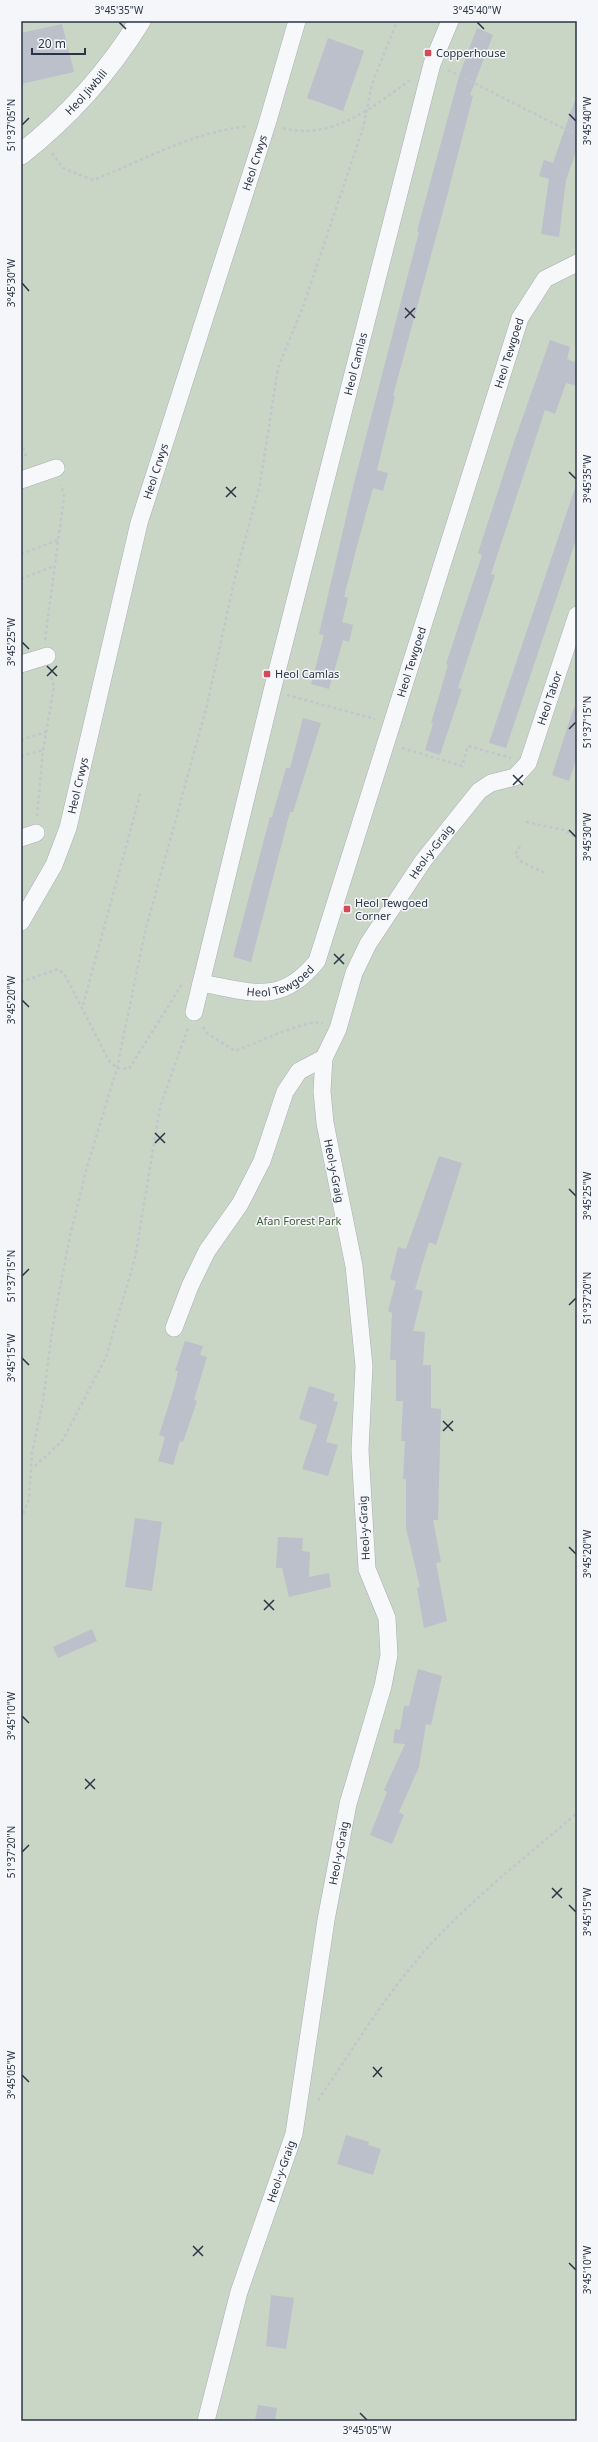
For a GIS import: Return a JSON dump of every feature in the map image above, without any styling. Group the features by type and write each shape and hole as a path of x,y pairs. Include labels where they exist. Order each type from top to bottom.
{"street":[{"name":"Heol Jiwbili","path":"21,154 41,138 92,85 125,45 140,21"},
{"name":"Heol Crwys","path":"21,922 54,865 68,828 139,523 267,124 297,21"},
{"name":"Heol Camlas","path":"194,1012 272,691 432,64 450,21"},
{"name":"Heol Tewgoed","path":"202,983 252,992 269,992 290,988 305,977 317,961 520,318 545,279 577,262"},
{"path":"21,480 56,468"},
{"name":"Heol Tabor","path":"515,777 528,763 577,615"},
{"path":"21,664 47,656"},
{"name":"Heol-y-Graig","path":"206,2421 239,2292 294,2134 326,1920 348,1804 383,1686 389,1655 387,1618 367,1569 360,1450 364,1366 354,1266 325,1123 322,1091 324,1058 338,1029 354,973 368,944 423,861 479,791 491,783 515,777"},
{"path":"174,1328 190,1286 207,1251 240,1204 262,1161 285,1092 299,1071 324,1058"}],"path":[{"path":"21,1519 29,1499 32,1452 43,1402 53,1324 70,1236 87,1167 117,1068 145,932 207,705 236,573 260,484 278,368 304,304 363,128 383,52 397,21"},
{"path":"41,138 63,168 93,180 152,153 219,129 267,124 286,129 310,130 341,124 366,113 432,64 451,71 577,135"},
{"path":"21,442 26,460 32,457"},
{"path":"31,831 54,687 44,638 64,496 56,468"},
{"path":"21,554 58,540"},
{"path":"21,579 55,566"},
{"path":"272,691 392,723"},
{"path":"21,740 46,732"},
{"path":"386,744 462,766 468,746 528,763"},
{"path":"21,756 43,750"},
{"path":"82,1006 141,791"},
{"path":"526,822 564,830 577,838"},
{"path":"520,846 515,855 522,862 547,874"},
{"path":"21,982 58,969 65,975 109,1061 117,1068 129,1069 181,985 205,965"},
{"path":"194,1012 206,1033 235,1051 297,1027 319,1022 338,1029"},
{"path":"35,1466 63,1440 106,1357 135,1258 160,1107 194,1012"},
{"path":"314,2106 376,2010 430,1945 471,1904 577,1813"}],"green space":[{"name":"Afan Forest Park","path":"21,21 577,21 577,2421 21,2421"}],"building":[{"path":"62,24 74,72 21,84 21,33"},
{"path":"477,28 493,35 470,95 473,96 393,396 395,396 377,470 388,473 383,491 373,488 357,546 344,597 348,598 342,622 353,625 349,642 343,640 329,689 311,684 324,635 319,634 354,483 419,232 417,231 460,73"},
{"path":"328,38 364,51 343,111 307,98"},
{"path":"575,100 577,100 577,149 566,180 559,237 541,234 549,179 539,176 544,160 553,163"},
{"path":"550,340 570,347 567,359 577,363 577,386 566,383 555,414 545,410 491,574 495,575 458,688 462,689 440,755 425,750 433,724 431,723 448,665 446,664 482,555 478,553 514,442"},
{"path":"575,488 577,488 577,537 506,748 489,743"},
{"path":"574,707 577,708 577,757 569,781 552,775"},
{"path":"303,718 321,723 293,812 290,812 251,962 233,957 270,817 272,817 286,768 290,768"},
{"path":"439,1156 462,1163 436,1245 429,1242 415,1289 423,1291 413,1331 425,1332 423,1365 431,1365 431,1408 441,1409 438,1520 433,1520 441,1562 436,1563 447,1621 424,1628 417,1588 420,1587 406,1528 406,1479 403,1479 405,1441 401,1441 403,1401 396,1401 396,1360 390,1360 392,1313 388,1311 396,1281 390,1279 398,1247 406,1249"},
{"path":"185,1341 203,1346 200,1355 207,1357 194,1400 197,1401 183,1442 180,1441 173,1465 158,1461 165,1437 159,1435 175,1385 178,1371 175,1371"},
{"path":"309,1386 335,1394 333,1401 338,1402 326,1442 338,1445 328,1476 302,1469 317,1425 299,1419"},
{"path":"135,1518 162,1522 152,1591 125,1587"},
{"path":"278,1537 303,1538 302,1551 310,1552 309,1577 329,1573 331,1587 289,1597 282,1568 276,1568"},
{"path":"92,1629 97,1641 58,1658 53,1647"},
{"path":"418,1669 442,1676 431,1725 426,1724 419,1767 399,1812 404,1815 392,1844 370,1835 387,1792 384,1790 405,1744 393,1743 395,1729 400,1730 404,1706 409,1706"},
{"path":"346,2135 369,2142 368,2145 381,2149 373,2175 337,2164"},
{"path":"271,2295 294,2298 286,2349 266,2346"},
{"path":"258,2405 277,2408 275,2421 255,2421"}],"place":[{"name":"Copperhouse","path":"428,53"},
{"name":"Heol Camlas","path":"267,674"},
{"name":"Heol Tewgoed Corner","path":"347,909"}]}
